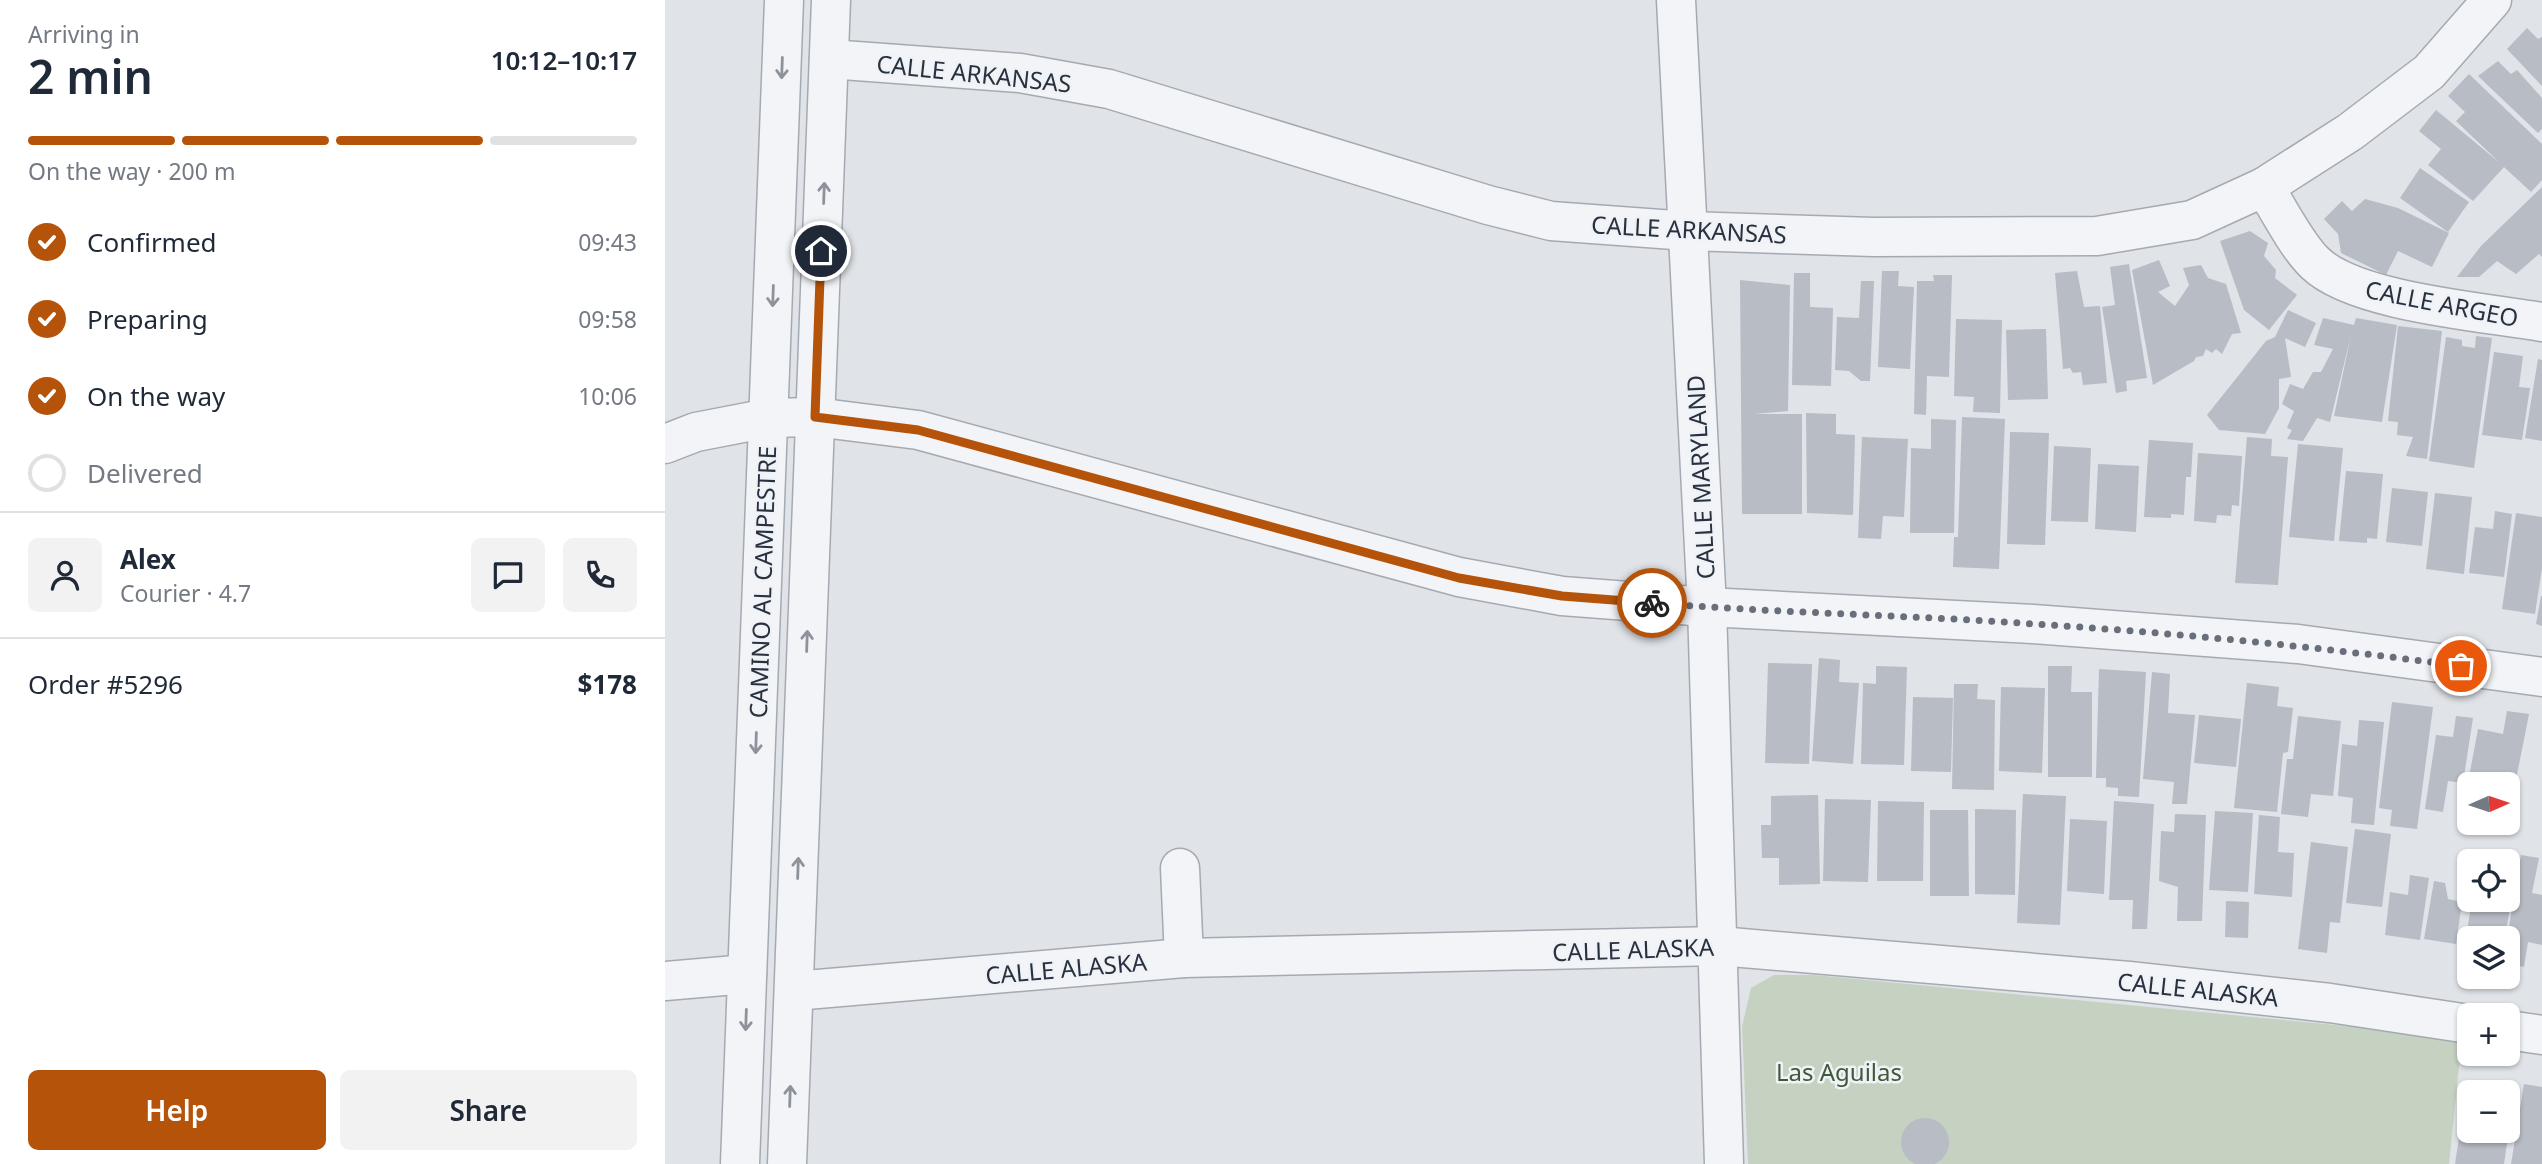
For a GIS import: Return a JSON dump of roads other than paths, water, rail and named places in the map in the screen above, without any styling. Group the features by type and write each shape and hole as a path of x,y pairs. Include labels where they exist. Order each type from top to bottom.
{"street":[{"name":"CAMINO AL CAMPESTRE","path":"740,1164 784,0"},
{"name":"CAMINO AL CAMPESTRE","path":"787,1164 831,0"},
{"name":"CALLE MARYLAND","path":"1676,0 1707,607 1724,1164"},
{"name":"CALLE ARKANSAS","path":"829,59 1020,74 1109,89 1488,205 1551,221 1688,232 1874,237 2097,236 2192,220 2264,187 2350,132 2429,72 2492,0"},
{"name":"CALLE ARGEO","path":"2264,187 2314,262 2337,280 2369,292 2542,322"},
{"path":"665,443 696,432 768,418 815,417 918,430 1459,578 1562,596 1707,607 2033,624 2298,644 2542,677"},
{"path":"1180,868 1184,958"},
{"name":"CALLE ALASKA","path":"794,990 1184,958 1719,946 2129,981 2330,1003 2457,1022"},
{"path":"665,981 747,974"},
{"path":"2520,1032 2542,1035"}],"park label":[{"name":"Las Aguilas","path":"1839,1071"}]}
